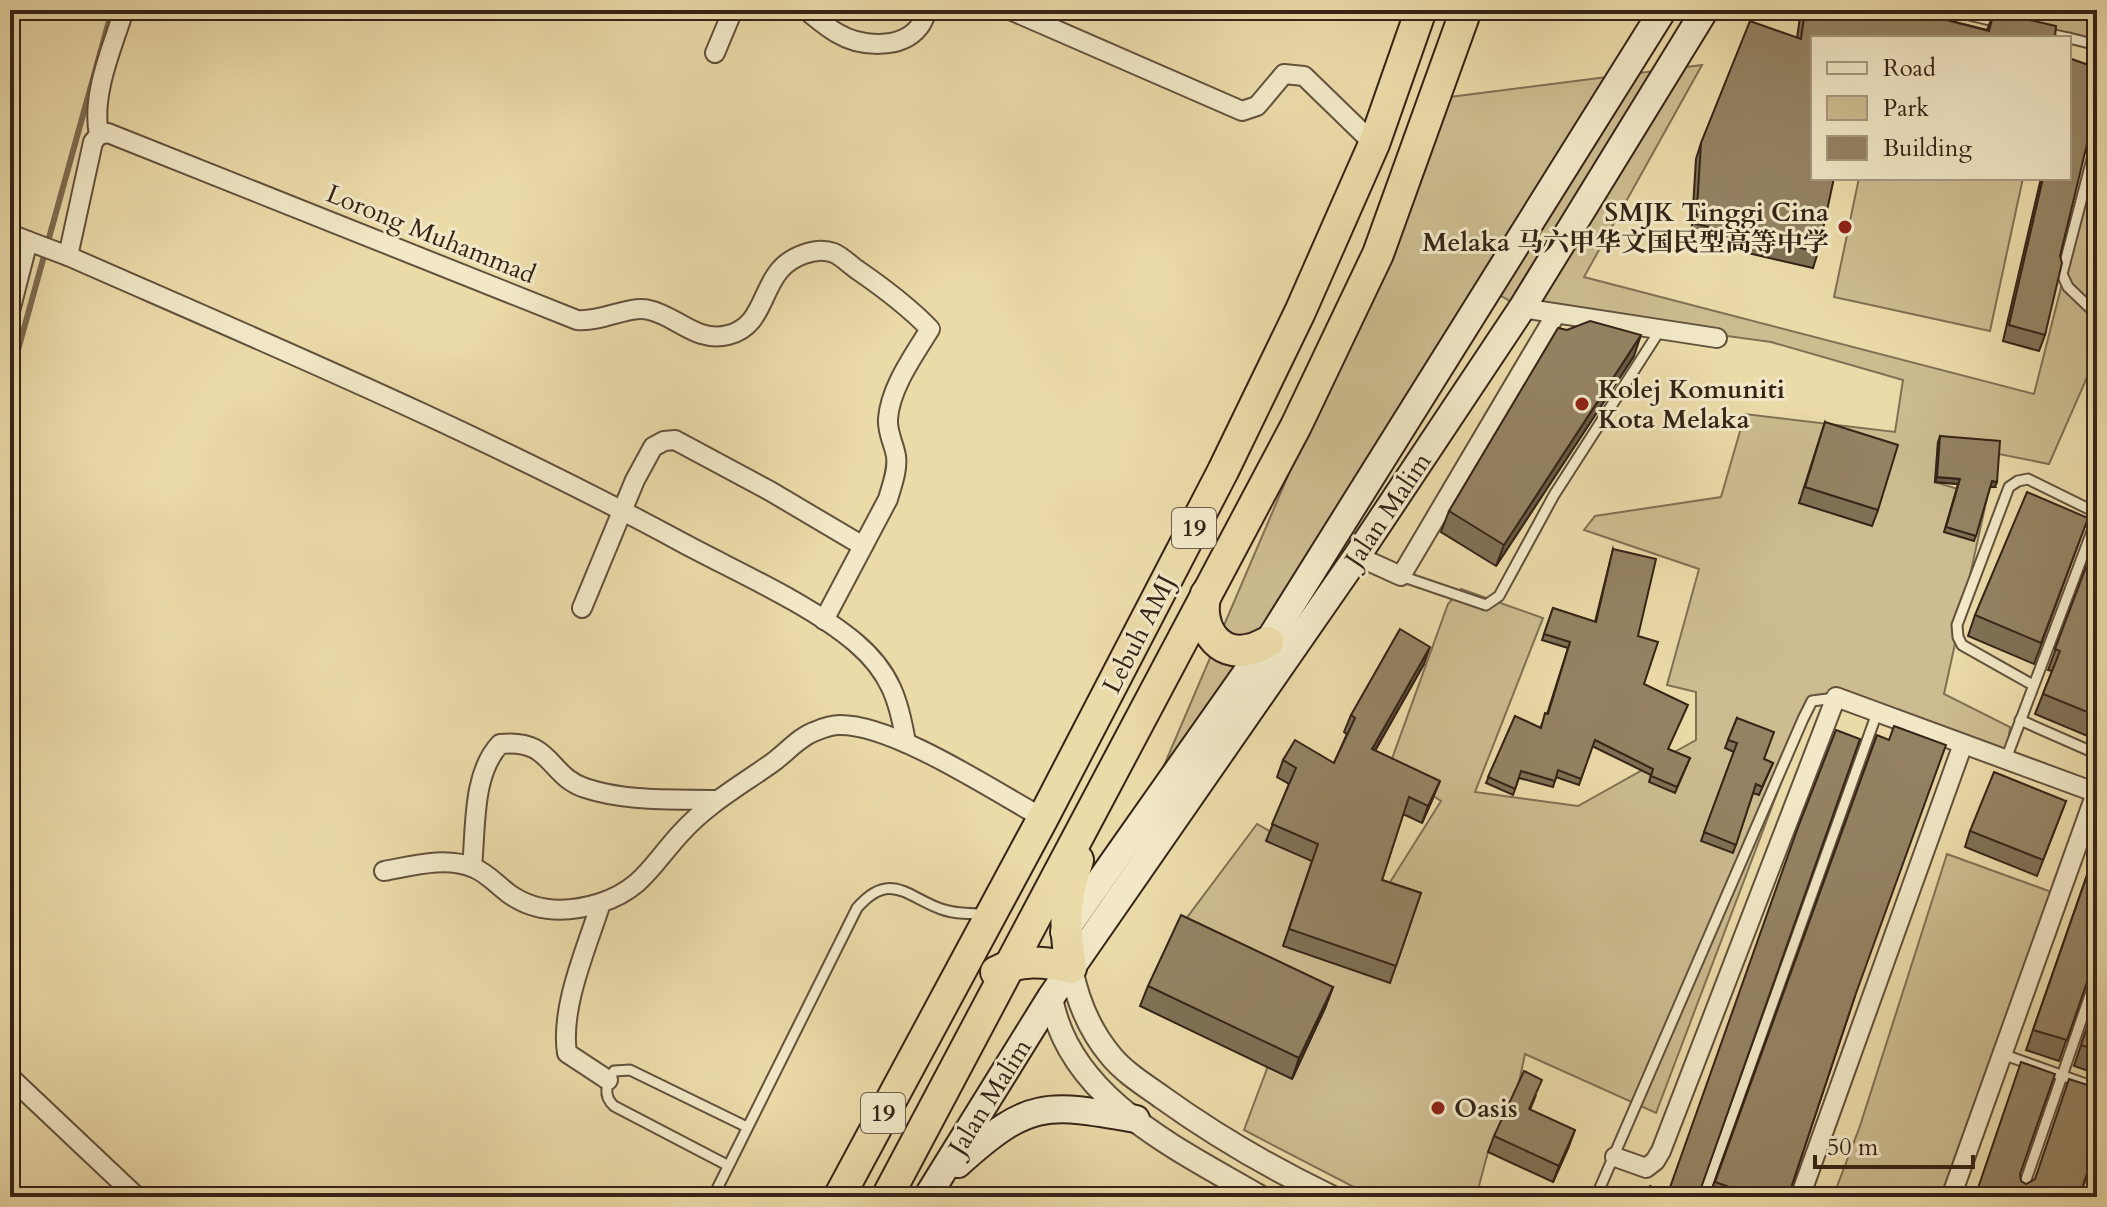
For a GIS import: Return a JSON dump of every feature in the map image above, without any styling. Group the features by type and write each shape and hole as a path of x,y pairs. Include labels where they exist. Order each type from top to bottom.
{"highway":[{"name":"Lebuh AMJ","path":"839,1197 1043,818 1223,471 1300,312 1374,144 1421,10"},
{"name":"Lebuh AMJ","path":"887,1197 1296,426 1378,254 1466,10"},
{"path":"1208,588 1202,607 1204,624 1212,638 1229,648 1248,651 1268,642"},
{"path":"928,1029 963,991 1009,965 1061,965 1070,883 1129,741"}],"main road":[{"name":"Jalan Malim","path":"1065,930 1268,642 1663,10"},
{"name":"Jalan Malim","path":"1061,965 1357,556 1522,308 1705,10"},
{"path":"1051,997 1061,965"},
{"name":"Jalan Malim","path":"931,1192 1051,997"},
{"path":"931,1192 991,1135 1030,1113 1063,1108 1136,1119"}],"street":[{"path":"64,254 93,142 99,135 96,120 99,95 124,10"},
{"path":"715,53 733,10"},
{"path":"806,10 836,33 857,42 881,44 902,41 919,28 928,10"},
{"path":"1010,10 1242,111 1257,106 1284,74 1304,76 1374,144"},
{"name":"Lorong Muhammad","path":"99,135 108,133 577,320 605,319 630,310 645,309 660,313 686,329 707,336 726,336 742,330 755,317 777,272 789,260 802,255 832,252 910,307 930,329 892,401 888,420 896,458 894,481 863,546"},
{"path":"10,311 25,240 64,254 348,379 622,510 824,620 857,644 893,687 906,743"},
{"path":"1522,308 1717,338"},
{"path":"1357,556 1401,576 1556,314"},
{"path":"582,608 622,510 653,447 675,440 863,546 824,620"},
{"path":"1615,1157 1646,1168 1661,1151 1836,697 2097,793 1951,1197"},
{"path":"384,871 447,862 472,867 523,904 560,910 601,903 644,879 681,833 717,800 812,732 838,725 873,730 906,743 1043,818"},
{"path":"472,867 482,777 489,757 500,744 517,742 535,747 580,786 602,793 717,800"},
{"path":"1800,1197 1963,744"},
{"path":"601,903 573,992 565,1038 567,1053 608,1080"},
{"path":"1061,965 1096,1036 1111,1057 1130,1075 1200,1124 1331,1197"},
{"path":"1051,997 1055,1020 1065,1043 1093,1082 1136,1119 1178,1148 1260,1197"},
{"path":"10,1077 137,1197"},
{"path":"2090,1197 2097,1179"}],"lane":[{"path":"1948,10 2009,24"},
{"path":"2039,31 2060,36"},
{"path":"2071,39 2097,45"},
{"path":"2091,309 2068,287 2062,274 2097,140"},
{"path":"1401,576 1486,605 1499,596 1554,495 1661,329"},
{"path":"2006,759 2097,515 2028,479 2009,487 1957,625 1962,645 2033,685"},
{"path":"1596,1197 1803,719 1812,701 1836,697"},
{"path":"1703,1197 1877,713"},
{"path":"2020,720 2097,754"},
{"path":"713,1197 857,908 867,896 879,890 895,888 907,890 942,909 989,914"},
{"path":"2020,1197 2097,975"},
{"path":"2002,1054 2097,1088"},
{"path":"727,1165 614,1106 608,1101 608,1080 614,1071 630,1070 747,1127"}],"green space":[{"path":"1951,10 2097,10 2097,49 2071,42 2071,36 2048,36"},
{"path":"1702,65 1584,277 2034,394 2097,146 2097,379 2088,375 2049,464 1938,442 1935,482 1987,498 1944,694 2010,727 2006,759 1836,698 1812,701 1656,1113 1525,1054 1518,1087 1488,1152 1476,1197 1373,1197 1244,1130 1295,994 1174,935 1257,824 1382,895 1441,801 1389,767 1448,604 1461,589 1543,618 1475,792 1578,806 1696,740 1696,692 1667,685 1699,569 1584,530 1595,516 1721,497 1745,414 1895,432 1903,380 1771,342 1522,308 1489,289 1139,824 1450,97"},
{"path":"1859,180 2023,180 1990,331 1834,297"},
{"path":"1947,854 2060,895 1951,1197 1833,1197 1860,1126"}],"building":[{"path":"1805,10 1908,10 1989,31 1994,12 2056,26 2055,36 1811,36 1811,180 1834,180 1818,252 1696,224 1701,143 1750,21 1801,39"},
{"path":"2071,59 2097,68 2097,103 2060,256 2062,263 2045,335 2009,325 2043,180 2071,180"},
{"path":"1590,321 1641,335 1504,545 1449,511 1558,328 1567,330"},
{"path":"1825,422 1898,445 1878,510 1805,487"},
{"path":"1940,436 2000,441 1997,482 1992,481 1976,536 1946,527 1960,479 1937,477"},
{"path":"2027,492 2088,518 2041,643 1975,615"},
{"path":"2097,538 2097,716 2043,694 2060,651 2055,649"},
{"path":"1613,549 1656,559 1638,636 1658,642 1644,684 1688,705 1668,749 1690,758 1677,787 1651,776 1653,769 1595,740 1581,779 1558,770 1555,781 1521,771 1515,789 1488,777 1515,716 1541,728 1545,713 1548,714 1570,642 1544,634 1553,608 1596,622"},
{"path":"1400,629 1430,647 1372,749 1440,781 1428,806 1409,797 1382,880 1421,893 1396,966 1289,929 1318,844 1272,824 1296,768 1283,760 1295,740 1334,763 1355,718 1351,715"},
{"path":"1737,718 1774,732 1764,759 1773,763 1762,787 1756,784 1736,845 1704,832 1737,743 1728,740"},
{"path":"1894,726 1946,745 1855,996 1788,1197 1757,1197 1715,1182 1877,735 1889,740"},
{"path":"1836,730 1860,739 1701,1188 1698,1187 1694,1197 1646,1197 1650,1186 1668,1193 1797,830"},
{"path":"1994,772 2066,801 2043,860 1970,831"},
{"path":"2097,847 2097,953 2067,1040 2033,1030"},
{"path":"1181,915 1333,987 1299,1058 1148,986"},
{"path":"2097,999 2097,1051 2081,1045"},
{"path":"2021,1062 2055,1074 2020,1174 2021,1181 2026,1184 2035,1179 2069,1079 2097,1088 2097,1144 2079,1197 1975,1197"},
{"path":"1524,1071 1542,1080 1529,1109 1575,1130 1559,1166 1494,1136"}],"waterway":[{"path":"10,379 112,10"}],"place":[{"name":"SMJK Tinggi Cina Melaka 马六甲华文国民型高等中学","path":"1845,227"},
{"name":"Kolej Komuniti Kota Melaka","path":"1582,404"},
{"name":"Oasis","path":"1438,1108"}]}
